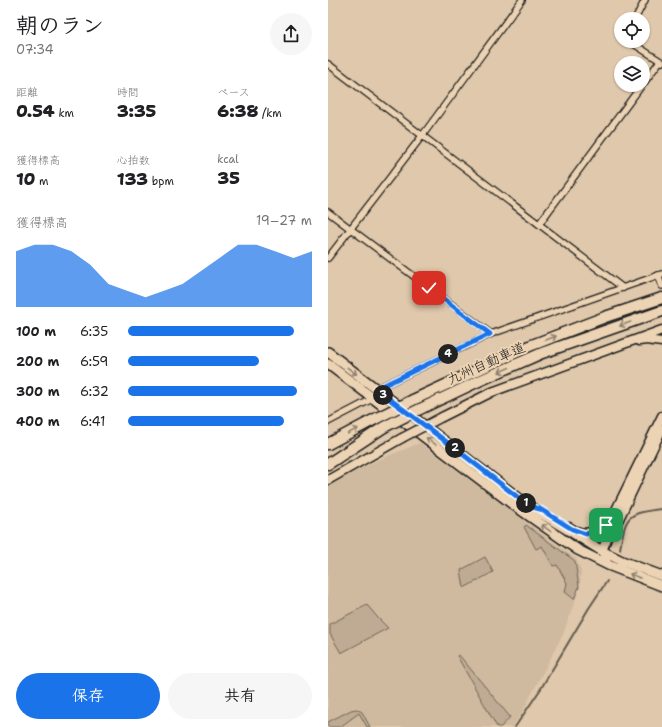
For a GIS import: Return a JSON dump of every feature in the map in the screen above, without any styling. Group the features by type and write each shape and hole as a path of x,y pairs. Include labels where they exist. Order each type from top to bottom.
{"highway":[{"name":"九州自動車道","path":"328,444 413,400 532,345 605,317 662,298"},
{"name":"九州自動車道","path":"328,458 384,427 481,380 542,353 662,310"},
{"path":"328,464 384,427"}],"main road":[{"path":"328,352 375,393 512,503 578,550 608,565 662,586"},
{"path":"328,364 375,393 456,449 529,506 602,551 622,561 662,576"}],"street":[{"path":"328,258 422,136 522,0"},
{"path":"639,12 645,0"},
{"path":"640,48 661,62 650,76"},
{"path":"328,64 623,288"},
{"path":"539,224 638,92"},
{"path":"328,212 490,334"},
{"path":"328,422 375,393 490,334 660,275 662,286"},
{"path":"328,480 402,438 492,392 662,330"},
{"path":"627,342 646,340 662,342"},
{"path":"608,565 602,551 612,522 662,416"},
{"path":"529,506 540,509 572,529 586,534 601,529 612,522 618,521 662,429"},
{"path":"578,550 592,553 602,551"}],"shaded area":[{"path":"420,443 576,559 581,570 580,587 563,634 520,716 512,727 328,727 328,485 376,461"},
{"path":"526,525 575,561 579,587 574,599 565,592 567,583 557,565 553,566 542,546 536,549 524,527"},
{"path":"485,557 493,572 464,588 461,570"},
{"path":"367,605 388,628 341,653 330,634 330,624"},
{"path":"459,655 510,717 501,727 497,727 457,656"},
{"path":"357,709 362,712 370,727 367,727 359,713 340,727 328,727 328,722 351,710"}],"waterway":[{"path":"620,549 624,529 630,518 635,514 642,512 662,509"},
{"path":"515,727 540,690 607,581"}],"route":[{"path":"429,288 490,334 376,389 529,506 540,509 572,529 586,534 597,531 606,525"}]}
